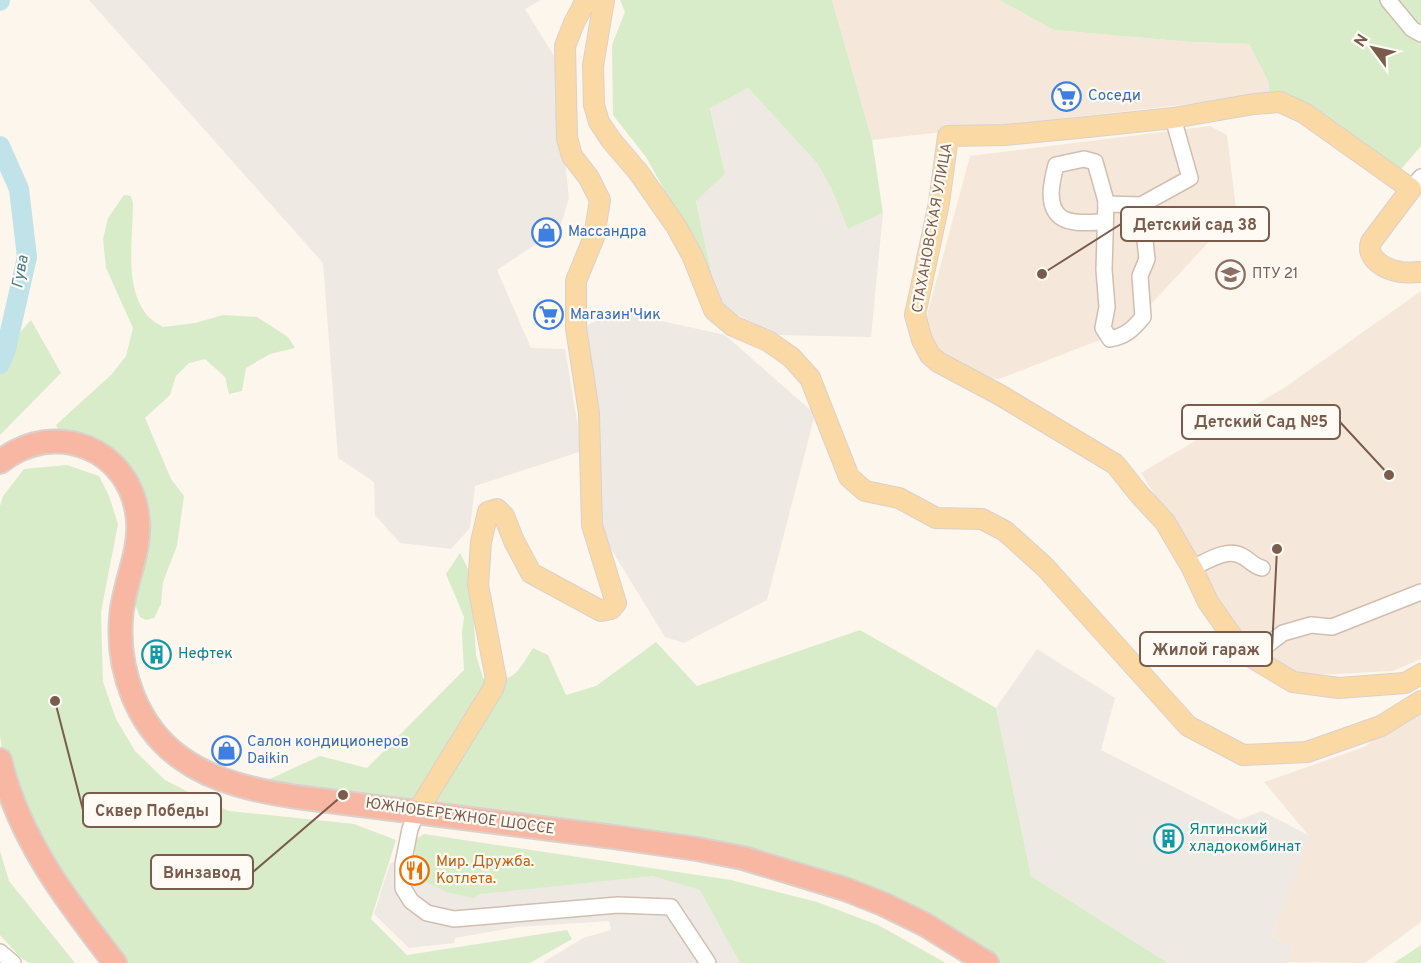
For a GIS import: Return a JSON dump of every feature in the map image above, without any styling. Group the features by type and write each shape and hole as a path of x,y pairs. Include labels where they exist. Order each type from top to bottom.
{"highway":[{"name":"ЮЖНОБЕРЕЖНОЕ ШОССЕ","path":"0,462 17,449 64,442 102,454 128,481 137,511 138,538 121,615 120,641 123,665 131,693 145,719 166,745 181,758 212,775 271,793 413,820 615,837 742,858 845,889 883,904 924,924 987,963"},
{"name":"ЮЖНОБЕРЕЖНОЕ ШОССЕ","path":"0,481 9,470 23,460 48,454 66,454 92,461 108,471 122,485 129,505 131,538 112,613 113,669 134,718 157,748 180,768 207,783 242,795 294,806 693,858 782,877 891,918 921,933 969,963"},
{"path":"0,760 19,813 43,864 63,895 115,963"},
{"path":"0,797 18,842 34,870 74,926 105,963"}],"main road":[{"path":"413,820 493,689 496,679 478,585 481,542 488,512 497,509 504,516 513,542 531,573 602,611 611,609 616,603 592,525 590,413 576,327 576,281 594,237 600,200 589,178 572,156 567,138 565,46 584,4 594,0"},
{"path":"604,0 592,66 594,105 599,122 639,173 676,226 692,255 714,310 733,326 768,341 791,357 810,378 849,477 865,491 899,498 936,518 982,519 1005,531 1045,567 1188,726 1243,755 1307,752 1381,726 1421,701"},
{"name":"СТАХАНОВСКАЯ УЛИЦА","path":"1416,183 1304,113 1280,102 1254,104 1173,118 1005,135 948,136 939,203 915,315 922,340 930,355 938,362 1000,395 1115,465 1165,522 1192,568 1208,602 1244,652 1251,657 1293,682 1339,688 1405,683 1421,674"},
{"path":"1416,183 1371,242 1369,251 1372,259 1399,272 1421,272"}],"street":[{"path":"1388,0 1412,29 1421,34"},
{"path":"1106,204 1141,205 1190,178 1173,118"},
{"path":"1105,222 1072,221 1062,218 1051,198 1056,165 1084,159 1095,162 1106,204 1104,270 1107,307 1103,328 1110,339 1122,337 1132,330 1143,317 1140,276 1147,260 1141,205"},
{"path":"1192,568 1227,553 1240,554 1255,566 1262,568"},
{"path":"1251,657 1283,633 1311,625 1332,627 1421,592"},
{"name":"ЮЖНОБЕРЕЖНОЕ ШОССЕ","path":"413,820 403,864 403,888 411,901 427,913 454,919 618,905 672,908 708,963"},
{"path":"0,952 13,963"}],"shaded area":[{"path":"89,0 541,0 525,9 554,56 569,198 560,228 497,270 531,348 565,349 582,451 475,486 470,528 451,549 400,543 375,515 374,482 338,458 323,263"},
{"path":"832,0 999,0 1054,30 1191,42 1249,44 1269,83 1268,95 872,140"},
{"path":"748,88 817,163 831,188 848,229 883,213 871,337 779,335 725,309 712,276 696,200 725,174 710,107"},
{"path":"1210,126 1227,135 1236,208 1219,231 1128,329 999,379 975,377 937,354 926,319 970,156"},
{"path":"1421,291 1421,659 1393,671 1298,676 1244,651 1194,557 1141,473 1284,388"},
{"path":"616,311 725,335 815,414 767,600 684,643 665,637 603,536 584,327"},
{"path":"1037,649 1115,698 1101,750 1239,820 1262,811 1310,836 1272,936 1293,946 1287,963 1168,963 1031,876 996,708"},
{"path":"1421,706 1421,922 1365,963 1287,962 1293,946 1272,936 1309,836 1264,782 1364,747"},
{"path":"415,860 422,879 480,892 652,874 700,888 740,963 542,963 583,938 611,930 609,921 517,927 455,938 454,943 409,948 374,914 390,863"}],"green space":[{"path":"620,0 832,0 872,140 883,213 848,229 831,188 817,163 748,88 710,108 725,174 696,201 712,276 646,157 613,115 612,45 625,12"},
{"path":"999,0 1421,0 1421,146 1396,175 1268,95 1269,83 1249,44 1191,42 1054,30"},
{"path":"124,195 131,196 133,203 131,257 133,284 142,308 151,319 163,327 195,323 223,315 257,317 288,337 295,348 270,354 246,368 242,391 229,394 225,377 205,359 189,363 176,376 170,395 145,418 171,479 184,496 177,546 163,582 161,604 154,618 146,620 140,617 133,599 138,504 81,436 59,431 56,425 112,374 126,356 133,328 106,268 103,239 108,218"},
{"path":"31,320 61,373 0,435 0,355"},
{"path":"67,465 99,476 109,496 118,524 101,612 103,682 116,719 135,751 165,780 229,811 354,824 396,840 371,919 407,955 567,930 572,939 530,963 124,963 55,874 4,765 0,735 0,506 3,496 24,469"},
{"path":"460,553 471,575 476,655 483,678 502,680 508,678 519,669 533,648 548,655 566,695 596,686 656,642 697,686 860,630 996,708 1031,876 1168,963 997,963 734,850 348,791 261,783 320,756 367,768 464,670 462,633 464,617 446,574"},
{"path":"424,834 731,880 817,902 878,925 946,963 740,963 700,890 653,876 481,894 473,898 446,892 423,880 416,862 414,840"},
{"path":"0,851 9,881 75,963 29,963 20,957 0,935"},
{"path":"1421,945 1421,963 1394,963"}],"waterway":[{"name":"Гува","path":"0,146 19,189 27,257 6,349 0,364"}],"place":[{"name":"Соседи","path":"1067,96"},
{"name":"Массандра","path":"547,232"},
{"name":"Детский сад 38","path":"1042,274"},
{"name":"ПТУ 21","path":"1231,274"},
{"name":"Магазин'Чик","path":"549,315"},
{"name":"Детский Сад №5","path":"1389,475"},
{"name":"Жилой гараж","path":"1277,549"},
{"name":"Нефтек","path":"157,654"},
{"name":"Сквер Победы","path":"55,701"},
{"name":"Салон кондиционеров Daikin","path":"226,751"},
{"name":"Винзавод","path":"343,795"},
{"name":"Ялтинский хладокомбинат","path":"1168,839"},
{"name":"Мир. Дружба. Котлета.","path":"415,871"}]}
